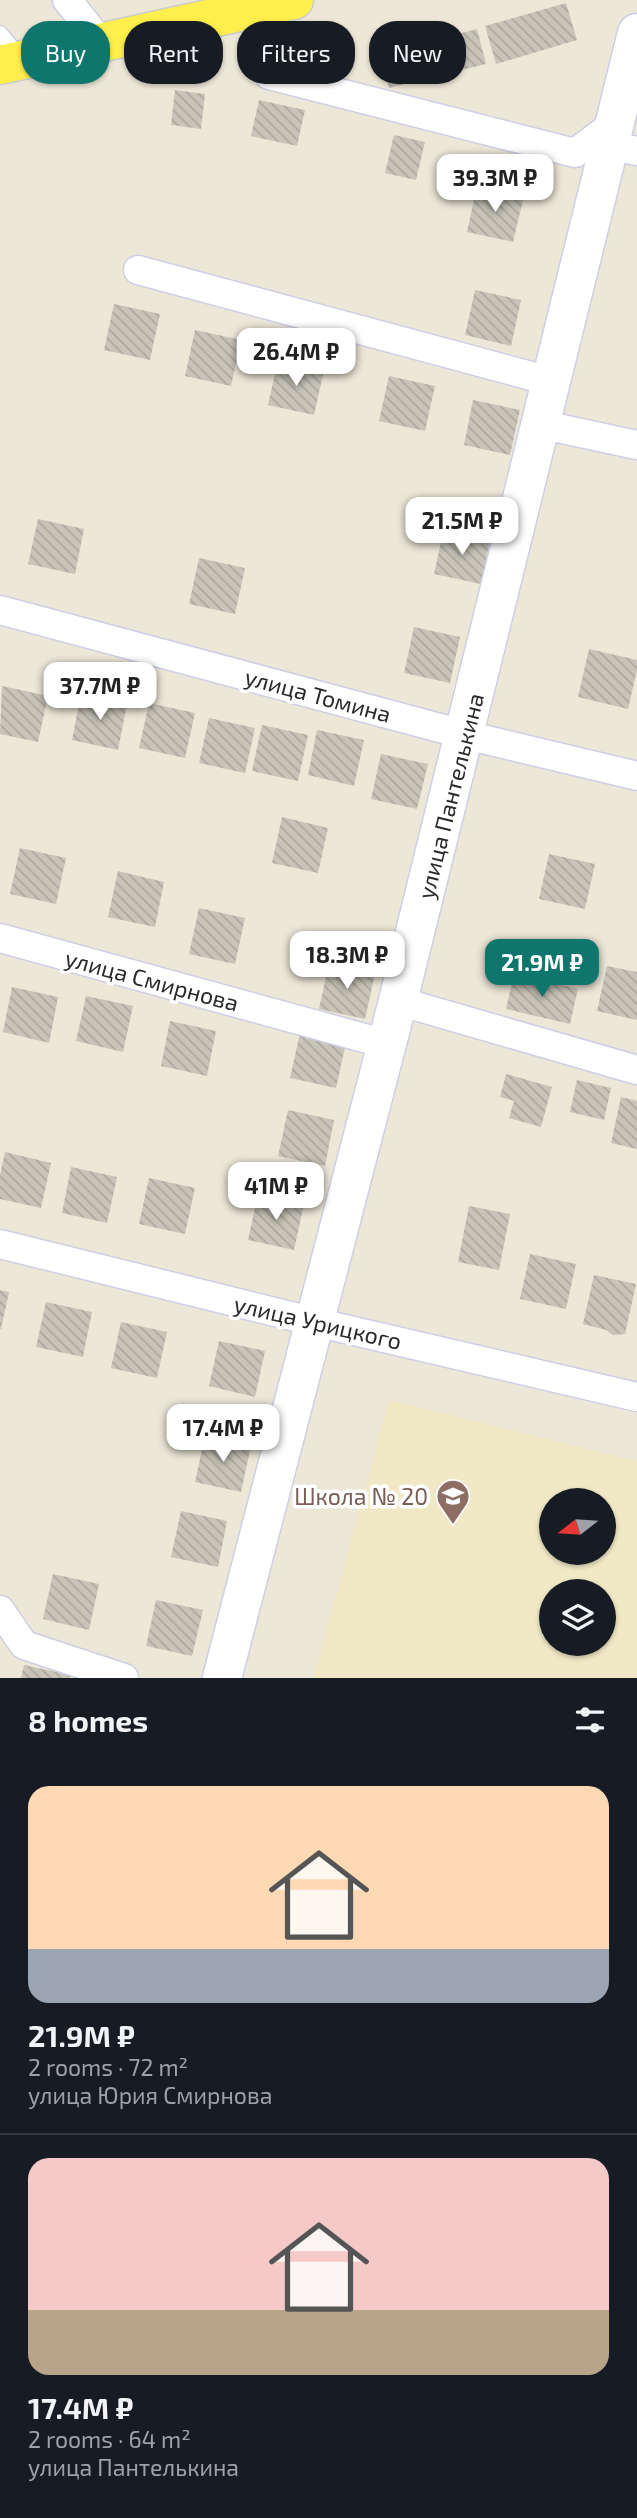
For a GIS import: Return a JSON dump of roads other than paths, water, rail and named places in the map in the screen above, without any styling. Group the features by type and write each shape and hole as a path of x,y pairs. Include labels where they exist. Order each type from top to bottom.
{"main road":[{"path":"110,41 272,2"},
{"name":"улица Пантелькина","path":"222,1678 466,735 550,381 620,140 637,33"}],"street":[{"path":"67,0 84,21"},
{"path":"272,2 269,75 575,153 620,140"},
{"path":"138,270 550,381"},
{"path":"539,424 637,445"},
{"name":"улица Томина","path":"0,610 466,735 637,776"},
{"name":"улица Смирнова","path":"0,938 386,1044"},
{"path":"398,1001 637,1070"},
{"name":"улица Урицкого","path":"0,1244 315,1322 637,1397"},
{"path":"0,1610 24,1645 124,1678"}],"place":[{"name":"Школа № 20","path":"453,1526"}]}
